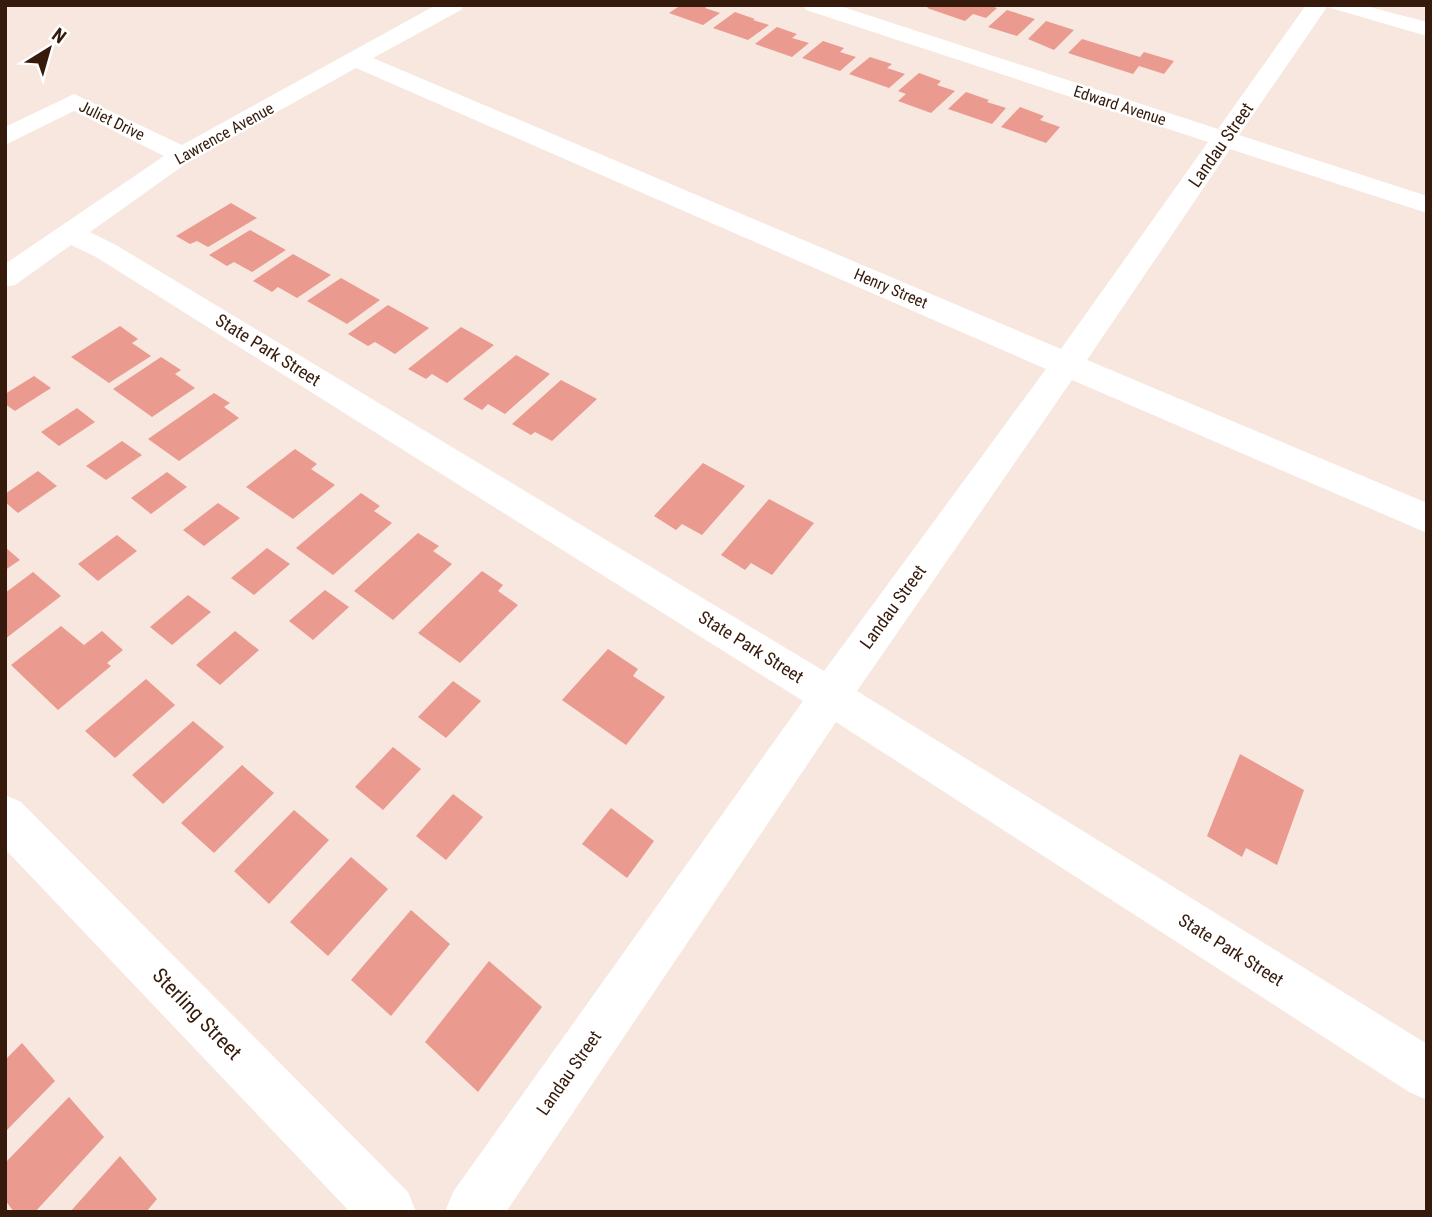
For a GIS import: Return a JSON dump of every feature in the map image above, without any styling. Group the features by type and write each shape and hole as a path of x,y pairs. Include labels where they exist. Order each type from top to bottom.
{"street":[{"name":"Lawrence Avenue","path":"5,278 182,155 453,5"},
{"name":"Edward Avenue","path":"814,5 1427,205"},
{"name":"Landau Street","path":"473,1212 830,696 1068,364 1317,5"},
{"path":"1336,5 1427,29"},
{"name":"Henry Street","path":"355,59 1427,519"},
{"name":"Juliet Drive","path":"5,137 75,101 182,155"},
{"name":"State Park Street","path":"68,233 118,258 830,696 1427,1074"},
{"name":"Sterling Street","path":"5,817 388,1212"}],"building":[{"path":"681,5 709,5 705,8 720,13 703,25 669,13"},
{"path":"930,5 988,5 997,8 986,18 973,14 965,21 927,8"},
{"path":"1007,10 1035,19 1017,36 988,27"},
{"path":"735,12 769,25 748,40 713,28"},
{"path":"1046,21 1074,30 1054,50 1028,39"},
{"path":"777,27 797,34 792,38 809,43 792,57 755,44"},
{"path":"1082,39 1140,57 1144,52 1174,61 1164,74 1139,66 1133,74 1068,53"},
{"path":"823,41 844,48 840,52 856,57 840,71 802,58"},
{"path":"870,57 892,64 887,68 905,74 889,88 849,74"},
{"path":"919,73 941,81 937,85 955,91 931,113 898,101 906,94 898,91"},
{"path":"966,92 1006,108 992,124 948,109"},
{"path":"1020,107 1044,116 1040,120 1060,127 1046,143 1001,127"},
{"path":"231,203 257,218 208,247 197,241 190,244 176,236"},
{"path":"250,230 286,250 252,272 234,262 227,266 209,255"},
{"path":"293,254 331,275 297,298 278,287 272,292 253,281"},
{"path":"341,278 380,300 347,324 307,301"},
{"path":"388,305 429,328 395,354 375,342 368,346 348,334"},
{"path":"120,326 138,339 132,343 151,356 109,383 71,357"},
{"path":"461,327 494,345 447,383 432,374 426,379 408,369"},
{"path":"516,355 550,374 505,414 488,404 482,410 463,399"},
{"path":"161,357 181,370 175,374 195,388 152,417 113,389"},
{"path":"34,376 51,388 15,411 5,404 5,394"},
{"path":"561,380 597,399 552,441 535,432 531,435 512,424"},
{"path":"214,393 230,403 224,407 239,418 179,461 148,439"},
{"path":"77,408 95,422 59,446 41,432"},
{"path":"122,441 142,455 106,480 86,466"},
{"path":"295,449 317,464 311,469 335,485 293,519 246,487"},
{"path":"703,463 745,486 702,535 682,524 676,530 654,516"},
{"path":"38,471 57,486 18,513 5,502 5,494"},
{"path":"167,472 187,487 151,514 131,498"},
{"path":"361,493 380,506 374,511 392,523 333,575 296,548"},
{"path":"769,499 814,523 772,575 751,563 745,570 721,555"},
{"path":"218,503 240,518 204,546 183,530"},
{"path":"418,533 439,546 433,551 452,564 393,620 354,591"},
{"path":"117,535 137,551 98,581 78,564"},
{"path":"5,547 20,560 5,570"},
{"path":"267,548 290,564 254,595 231,578"},
{"path":"482,571 503,585 498,591 518,605 460,663 418,633"},
{"path":"33,572 61,596 5,639 5,593"},
{"path":"325,590 349,607 313,640 289,621"},
{"path":"188,595 211,612 172,645 150,627"},
{"path":"61,626 84,645 102,631 123,650 107,663 111,666 58,710 11,665"},
{"path":"235,631 259,650 220,685 196,665"},
{"path":"608,649 638,669 633,676 665,697 626,745 562,700"},
{"path":"146,679 175,705 115,758 85,731"},
{"path":"453,681 481,701 446,738 418,717"},
{"path":"193,721 224,747 163,804 132,775"},
{"path":"393,747 421,769 383,810 355,787"},
{"path":"1240,754 1304,790 1277,865 1246,848 1242,857 1207,836"},
{"path":"242,765 274,793 214,853 181,823"},
{"path":"453,794 483,817 446,860 416,836"},
{"path":"611,808 654,841 627,878 582,844"},
{"path":"294,810 329,840 269,904 234,871"},
{"path":"351,857 388,889 328,956 290,922"},
{"path":"411,910 450,944 391,1016 351,980"},
{"path":"489,961 542,1007 478,1092 425,1042"},
{"path":"22,1043 55,1081 5,1132 5,1060"},
{"path":"69,1097 104,1137 35,1212 14,1212 5,1200 5,1163"},
{"path":"120,1156 157,1199 146,1212 70,1212"}]}
